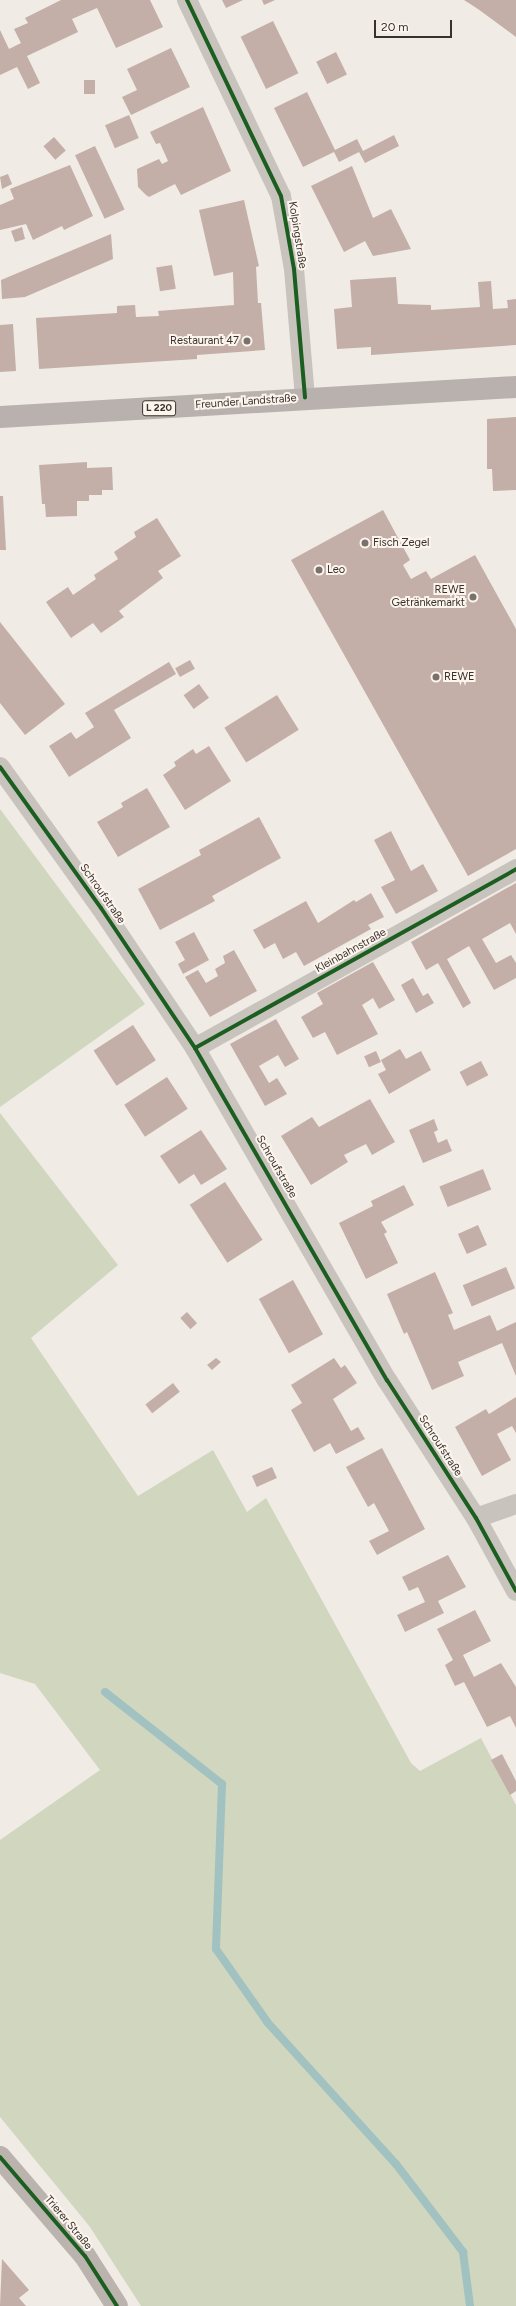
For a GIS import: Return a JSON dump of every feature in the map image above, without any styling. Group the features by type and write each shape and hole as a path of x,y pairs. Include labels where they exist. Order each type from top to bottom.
{"main road":[{"name":"Freunder Landstraße","path":"0,417 304,398 516,387"},
{"name":"Trierer Straße","path":"0,2156 85,2256 117,2306"}],"street":[{"name":"Kolpingstraße","path":"186,0 281,196 294,270 304,398"},
{"name":"Schroufstraße","path":"0,767 101,908 196,1048 387,1380 476,1518 516,1591"},
{"name":"Kleinbahnstraße","path":"196,1048 516,869"},
{"path":"476,1518 516,1504"}],"green space":[{"path":"0,809 145,1004 0,1107"},
{"path":"0,1113 118,1265 31,1338 138,1496 213,1450 247,1512 266,1498 411,1763 420,1771 481,1738 516,1805 516,2306 141,2306 90,2227 0,2117 0,1840 100,1770 35,1684 0,1673"}],"building":[{"path":"61,0 150,0 163,27 116,48 97,8 72,19 78,32 27,56 40,83 28,89 17,67 0,75 0,30 9,49 21,43 14,29 28,23 25,18"},
{"path":"222,0 243,0 226,8"},
{"path":"262,0 275,0 264,5"},
{"path":"464,0 516,0 516,37 478,9"},
{"path":"273,21 298,73 266,89 241,37"},
{"path":"171,48 190,87 131,115 122,97 137,90 127,69"},
{"path":"336,52 347,74 327,84 316,62"},
{"path":"84,80 95,80 95,94 84,94"},
{"path":"307,92 335,150 357,139 363,151 394,135 399,146 365,163 359,152 339,162 334,152 303,167 274,108"},
{"path":"203,107 231,171 181,195 175,184 149,197 138,187 137,169 159,159 162,164 168,161 160,143 156,144 150,132"},
{"path":"129,115 139,138 115,148 105,125"},
{"path":"54,137 66,151 55,160 43,146"},
{"path":"95,146 125,209 105,219 75,155"},
{"path":"70,165 93,216 64,230 62,226 33,240 26,224 0,230 0,205 14,199 10,189"},
{"path":"352,166 373,218 391,209 411,249 373,256 365,241 344,252 311,186"},
{"path":"8,174 12,184 2,189 0,177"},
{"path":"244,200 259,266 256,267 258,303 261,303 265,350 197,355 197,359 39,369 36,318 117,313 117,306 135,305 136,317 159,316 158,311 234,305 233,272 214,276 199,210"},
{"path":"22,227 25,239 15,242 11,231"},
{"path":"111,234 113,259 25,297 2,299 1,280"},
{"path":"172,265 176,289 160,291 156,268"},
{"path":"396,277 398,304 431,305 431,310 480,307 478,282 491,281 493,309 508,308 507,300 516,299 516,345 371,355 371,347 337,349 334,309 352,307 350,280"},
{"path":"13,324 16,371 0,372 0,325"},
{"path":"516,417 516,490 493,491 492,469 487,469 487,419"},
{"path":"87,462 87,468 112,467 113,490 102,490 102,495 89,495 89,501 77,501 77,516 46,517 45,504 42,504 39,465"},
{"path":"0,496 3,496 6,550 0,550"},
{"name":"REWE","path":"383,510 410,560 403,565 411,579 426,571 431,579 475,555 516,629 516,849 468,876 291,560"},
{"path":"157,518 181,556 158,571 163,578 119,611 124,617 101,633 93,623 71,638 46,602 68,587 73,595 96,579 94,575 118,559 114,552 136,537 134,532"},
{"path":"0,622 65,704 25,735 0,703"},
{"path":"190,660 195,669 180,677 175,668"},
{"path":"169,662 176,674 114,710 131,738 69,777 49,746 71,732 76,739 94,727 85,713"},
{"path":"199,684 209,698 194,709 184,695"},
{"path":"277,695 299,730 246,763 224,728"},
{"path":"209,746 231,781 185,810 163,775 176,766 174,762 193,749 196,754"},
{"path":"147,788 170,827 118,857 97,822 123,807 121,803"},
{"path":"259,817 281,858 212,896 215,901 160,930 138,889 201,855 199,850"},
{"path":"391,831 411,871 423,864 438,891 396,914 381,887 395,880 374,840"},
{"path":"516,883 516,934 510,923 482,939 496,963 511,955 516,963 516,978 494,990 469,946 447,959 471,1003 463,1008 438,963 426,970 411,942"},
{"path":"371,893 384,917 368,925 371,929 304,966 296,952 283,959 275,943 264,949 253,930 306,901 318,923 354,900 356,902"},
{"path":"194,932 209,960 183,974 178,964 185,960 175,942"},
{"path":"234,950 257,991 210,1017 185,977 198,970 206,983 218,976 215,969 225,963 223,956"},
{"path":"373,962 395,1000 379,1009 373,998 362,1005 378,1034 337,1055 325,1032 313,1038 301,1017 323,1004 317,993"},
{"path":"413,978 423,996 428,993 434,1003 416,1013 401,985"},
{"path":"276,1019 299,1059 285,1067 278,1055 259,1066 269,1083 277,1078 287,1094 265,1106 230,1044"},
{"path":"133,1025 156,1060 116,1086 94,1051"},
{"path":"400,1049 406,1059 421,1051 431,1070 389,1094 378,1074 386,1070 381,1060"},
{"path":"376,1051 381,1062 369,1067 364,1056"},
{"path":"481,1061 488,1075 467,1086 460,1072"},
{"path":"167,1077 188,1109 145,1137 124,1105"},
{"path":"370,1099 395,1142 372,1155 366,1144 344,1155 348,1162 311,1185 281,1136 312,1117 319,1127"},
{"path":"434,1119 438,1130 434,1132 438,1143 447,1139 452,1151 423,1163 409,1130"},
{"path":"201,1130 227,1169 201,1185 194,1174 179,1184 160,1156"},
{"path":"483,1169 491,1189 448,1207 439,1187"},
{"path":"225,1182 263,1240 227,1263 190,1205"},
{"path":"404,1185 414,1205 381,1222 387,1232 384,1234 398,1263 366,1279 339,1223 373,1206 371,1201"},
{"path":"478,1225 487,1245 467,1254 458,1234"},
{"path":"506,1267 515,1288 472,1307 463,1285"},
{"path":"435,1272 453,1313 448,1315 454,1330 490,1315 497,1331 516,1322 516,1376 502,1343 458,1362 464,1376 432,1390 407,1332 404,1334 387,1294"},
{"path":"293,1280 323,1334 289,1353 259,1299"},
{"path":"187,1312 197,1323 190,1329 180,1318"},
{"path":"216,1358 221,1362 212,1370 207,1365"},
{"path":"334,1358 341,1368 345,1365 357,1383 333,1399 351,1431 358,1427 365,1439 336,1454 330,1443 314,1452 291,1410 302,1403 291,1385"},
{"path":"173,1383 180,1392 152,1413 145,1405"},
{"path":"516,1397 516,1433 512,1426 497,1434 511,1460 482,1476 455,1427 486,1409 489,1414"},
{"path":"382,1448 425,1529 377,1555 369,1541 389,1531 374,1503 368,1507 346,1467"},
{"path":"272,1467 277,1478 257,1487 252,1476"},
{"path":"448,1555 466,1587 438,1601 444,1613 405,1632 397,1615 425,1602 418,1587 409,1591 402,1577"},
{"path":"475,1610 491,1641 463,1655 474,1677 501,1663 516,1687 516,1728 510,1716 487,1727 464,1682 455,1686 445,1665 453,1660 437,1629"},
{"path":"502,1754 516,1781 516,1791 510,1795 491,1760"},
{"path":"2,2259 29,2290 19,2298 26,2306 0,2306"}],"waterway":[{"path":"105,1692 222,1784 216,1949 268,2023 396,2164 463,2252 470,2306"}],"cycle path":[{"path":"187,0 281,196 294,269 305,398"},
{"path":"0,767 101,908 195,1048 387,1380 476,1518 516,1591"},
{"path":"195,1048 516,869"},
{"path":"0,2157 85,2256 117,2306"}],"place":[{"name":"Restaurant 47","path":"247,341"},
{"name":"Fisch Zegel","path":"365,543"},
{"name":"Leo","path":"319,570"},
{"name":"REWE Getränkemarkt","path":"473,597"},
{"name":"REWE","path":"436,677"}]}
